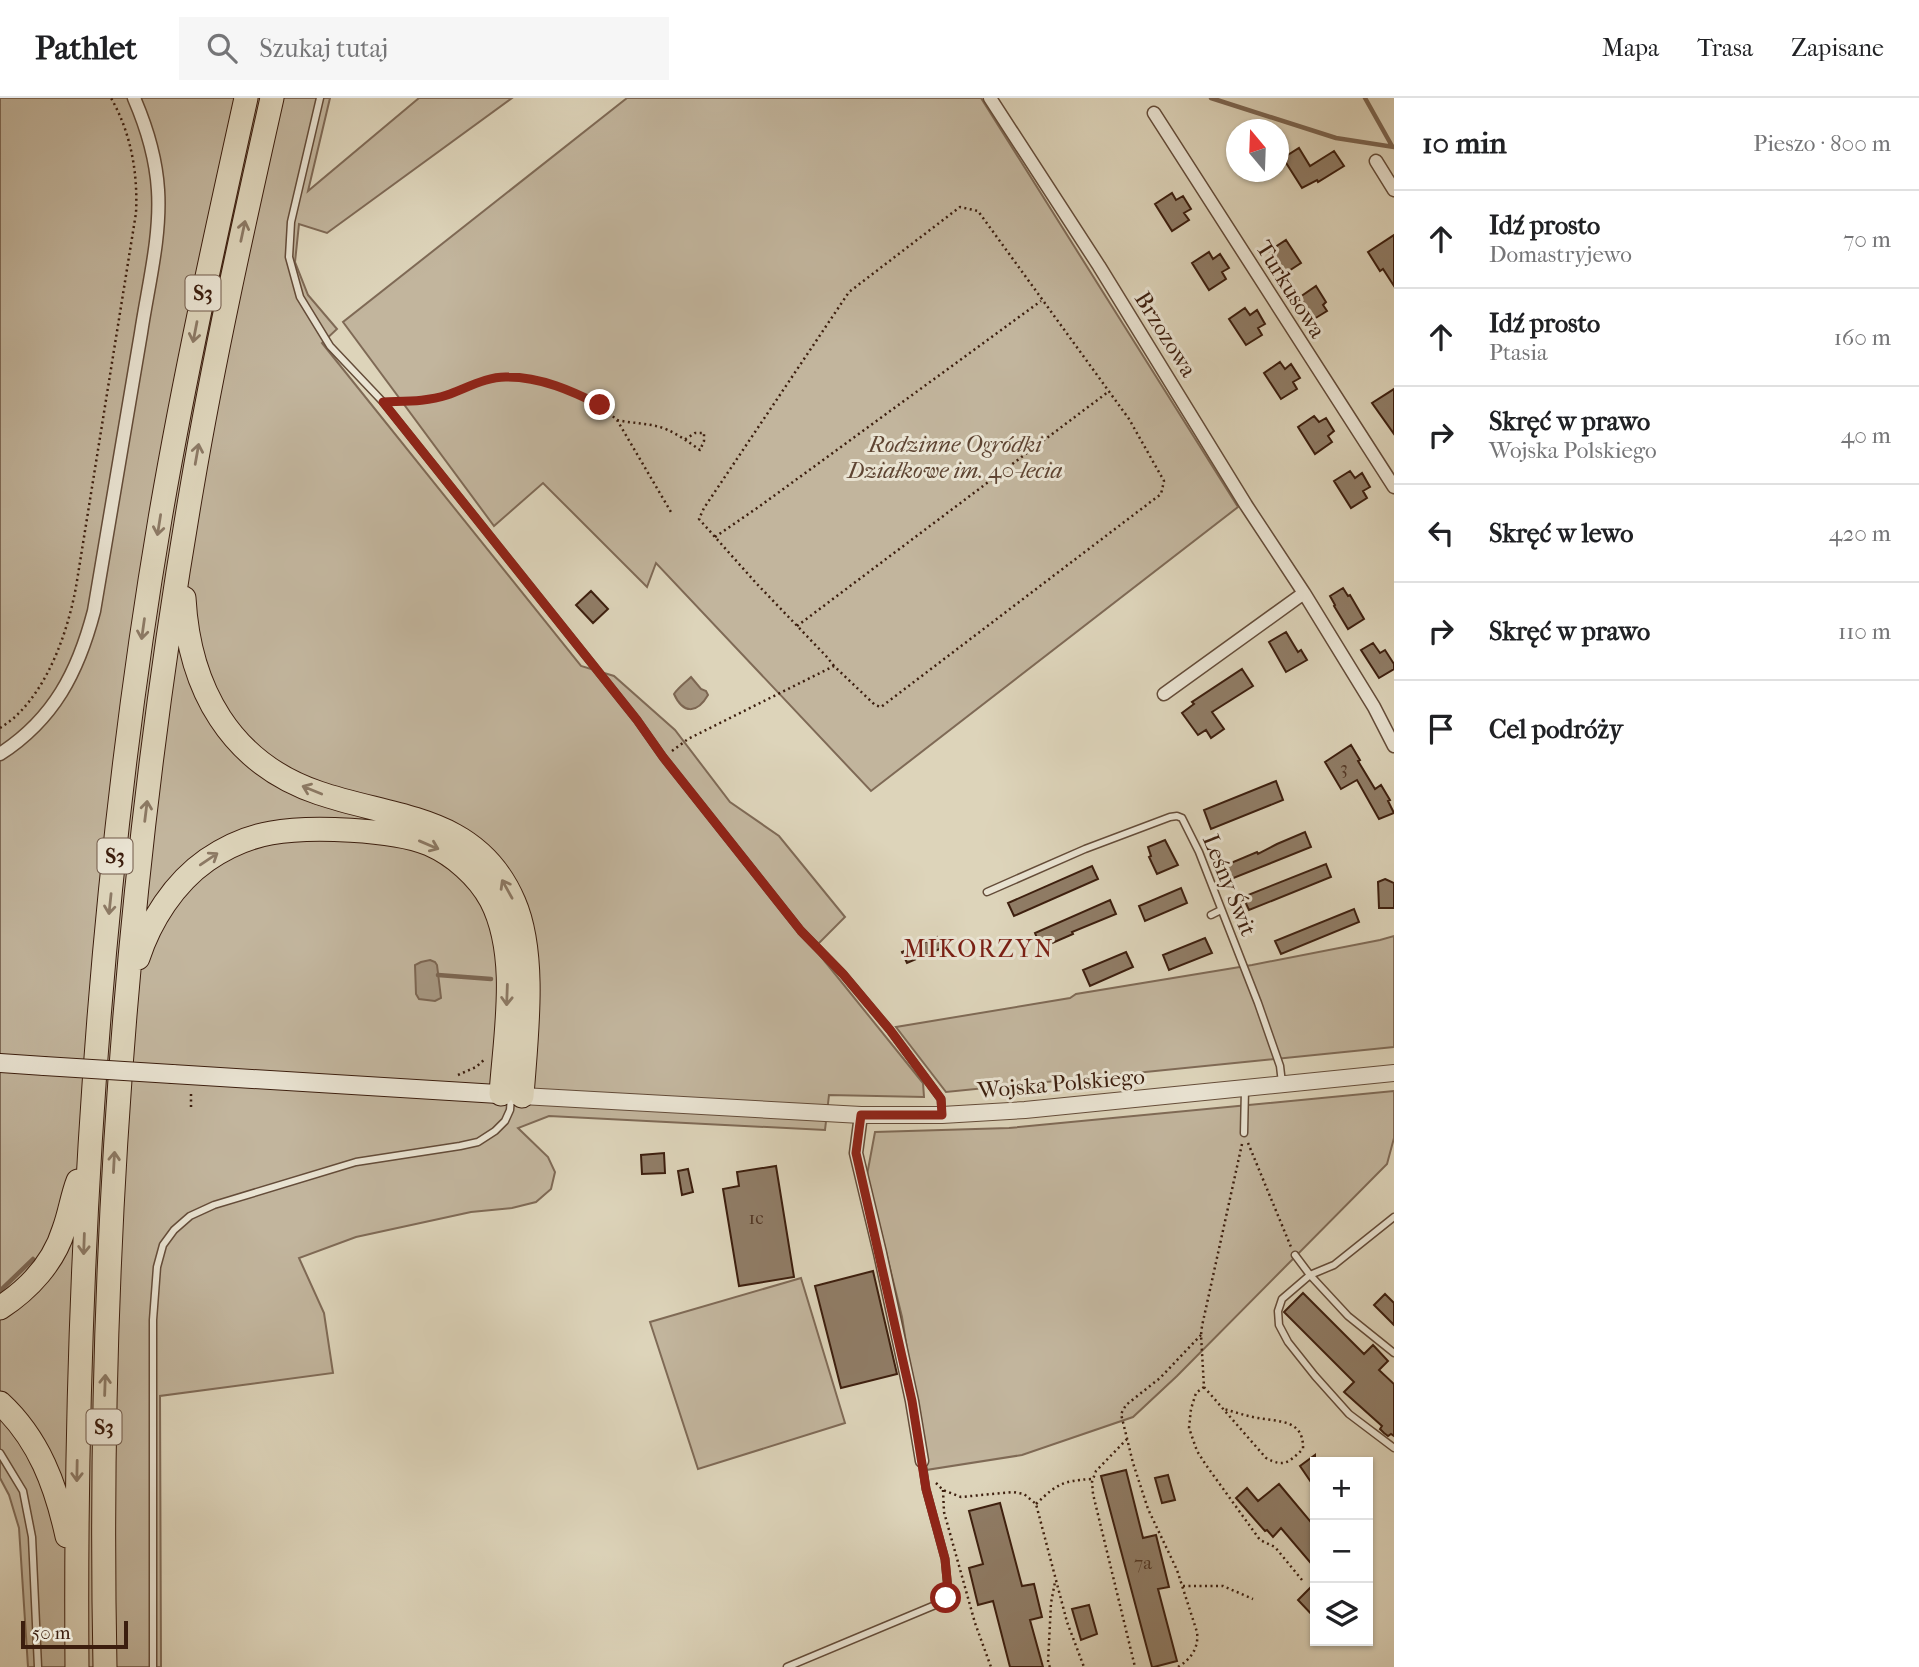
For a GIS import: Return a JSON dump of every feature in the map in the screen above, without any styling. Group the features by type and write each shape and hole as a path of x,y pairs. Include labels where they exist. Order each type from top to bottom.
{"highway":[{"name":"S3","path":"78,1667 79,1407 89,1151 110,896 128,743 160,517 189,364 246,98"},
{"name":"S3","path":"105,1667 103,1508 106,1343 116,1130 126,1000 155,733 186,521 212,379 272,98"},
{"path":"186,521 184,589 189,641 205,692 232,734 254,757 287,779 343,800 437,825 479,852 507,886 520,919 527,954 527,995 511,1095"},
{"path":"126,1000 142,946 166,902 196,869 229,847 255,837 295,831 368,832 415,839 437,848 466,868 487,893 502,927 508,983 511,1095"},
{"path":"0,1308 26,1288 53,1254 64,1229 89,1151"},
{"path":"0,1403 26,1432 50,1475 60,1506 77,1588"}],"main road":[{"path":"0,1063 511,1095"}],"street":[{"path":"0,754 36,726 60,695 81,654 94,611 157,230 158,192 155,162 149,135 134,98"},
{"name":"Brzozowa","path":"990,98 1304,593 1374,707 1394,746"},
{"name":"Turkusowa","path":"1154,113 1394,487"},
{"path":"1376,161 1394,190"},
{"path":"1164,694 1304,593"},
{"name":"Wojska Polskiego","path":"511,1095 861,1115 942,1115 1025,1110 1394,1073"},
{"path":"861,1115 856,1153 912,1401 922,1461"}],"lane":[{"path":"320,98 291,222 289,257 300,297 330,345 383,402 637,720 663,757 801,931 843,974 890,1030 941,1099 942,1115"},
{"name":"Leśny Świt","path":"988,892 1085,849 1170,817 1182,818 1235,937 1280,1066 1282,1085"},
{"path":"1199,852 1206,849"},
{"path":"1211,915 1221,910"},
{"path":"1244,1133 1245,1089"},
{"path":"153,1667 153,1320 157,1267 163,1245 174,1230 190,1216 214,1205 356,1162 478,1142 505,1121 510,1110 511,1095"},
{"path":"1394,1217 1334,1265 1310,1275 1282,1299 1278,1311 1279,1325 1288,1342 1349,1414 1394,1448"},
{"path":"1295,1255 1348,1316 1394,1353"},
{"path":"0,1453 23,1491 32,1537 38,1667"},
{"path":"787,1667 940,1603 946,1598 948,1590 945,1559 926,1489 922,1461"}],"path":[{"path":"0,728 18,714 37,689 52,662 70,619 76,587 136,213 133,158 122,121 111,98"},
{"path":"960,207 978,211 1108,392 1129,419 1164,481 1161,494 881,707 875,705 834,666 699,519 849,292 960,207"},
{"path":"715,537 1041,300"},
{"path":"383,402 421,401 507,376 536,380 568,390 600,405 617,420 671,512"},
{"path":"797,626 1108,392"},
{"path":"617,420 665,429 700,450 704,433 695,432 684,440"},
{"path":"663,757 688,739 834,666"},
{"path":"191,1085 191,1107"},
{"path":"1244,1133 1295,1255"},
{"path":"1224,1409 1289,1423 1298,1430 1303,1449 1284,1463 1276,1464 1266,1458 1205,1387 1200,1335 1244,1133"},
{"path":"1178,1667 1194,1653 1197,1633 1183,1586 1149,1509 1133,1463 1121,1414 1126,1405 1160,1378 1200,1335"},
{"path":"1205,1387 1196,1393 1191,1409 1189,1428 1197,1451 1260,1540 1275,1547 1302,1580"},
{"path":"1127,1439 1096,1471 1093,1494 1135,1667"},
{"path":"1036,1504 1056,1486 1071,1480 1093,1478"},
{"path":"933,1481 943,1490 961,1497 1013,1492 1024,1494 1036,1504 1067,1622 1084,1667"},
{"path":"943,1490 944,1513 975,1623 991,1667"},
{"path":"1050,1667 1051,1603 1056,1579"},
{"path":"1183,1586 1223,1586 1253,1600"}],"green space":[{"path":"0,98 330,98 308,191 419,98 512,98 327,233 299,224 295,262 308,295 337,329 322,343 581,666 614,676 675,730 730,802 779,836 845,917 814,948 923,1083 924,1097 829,1095 825,1130 549,1116 518,1128 548,1157 555,1172 551,1189 536,1202 512,1208 471,1212 356,1237 299,1258 324,1313 333,1373 160,1396 161,1667 28,1667 19,1528 9,1495 0,1478"},
{"name":"Rodzinne Ogródki Działkowe im. 40-lecia","path":"627,98 981,98 1238,507 871,791 656,563 647,587 543,483 494,526 343,322"},
{"path":"1394,936 1394,1047 946,1092 896,1027 1252,965"},
{"path":"1394,1091 1394,1138 1387,1164 1133,1417 1022,1455 926,1470 902,1317 867,1175 875,1132 1009,1128"},
{"path":"801,1278 845,1423 698,1469 650,1322"}],"shaded area":[{"path":"691,677 708,695 699,706 690,709 682,705 674,694"},
{"path":"430,960 437,965 441,998 435,1001 419,999 416,994 415,965"}],"building":[{"path":"1299,148 1310,166 1334,151 1344,166 1318,182 1317,180 1302,188 1289,167 1289,154"},
{"path":"1172,193 1176,200 1183,196 1191,209 1184,213 1189,220 1172,231 1155,204"},
{"path":"1394,235 1394,286 1368,252"},
{"path":"1286,240 1301,263 1284,274 1269,251"},
{"path":"1209,252 1213,259 1220,254 1229,268 1222,272 1226,279 1209,290 1192,263"},
{"path":"1316,286 1326,302 1323,305 1327,311 1314,319 1300,297"},
{"path":"1245,308 1250,315 1257,310 1265,324 1258,328 1262,335 1246,345 1229,319"},
{"path":"1280,362 1285,369 1291,364 1300,378 1293,382 1297,389 1281,399 1264,373"},
{"path":"1394,389 1394,434 1372,403"},
{"path":"1314,416 1319,422 1326,418 1334,431 1328,436 1332,442 1315,454 1298,427"},
{"path":"1350,471 1355,478 1362,473 1370,487 1363,491 1367,498 1351,508 1334,481"},
{"path":"1343,588 1364,619 1348,629 1330,596"},
{"path":"591,591 608,609 593,623 576,605"},
{"path":"1286,632 1298,652 1301,650 1307,660 1286,672 1269,642"},
{"path":"1373,643 1380,653 1385,650 1394,664 1394,669 1379,678 1361,650"},
{"path":"1242,669 1253,686 1212,712 1224,729 1211,738 1206,730 1198,735 1182,713 1194,704 1192,702"},
{"path":"1351,745 1375,789 1381,785 1394,813 1379,819 1357,780 1341,789 1325,762"},
{"path":"1276,781 1283,800 1211,829 1204,810"},
{"path":"1305,832 1311,847 1231,879 1226,865 1257,852 1258,854"},
{"path":"1165,840 1178,865 1157,874 1149,857 1148,847"},
{"path":"1326,864 1331,877 1249,910 1243,897"},
{"path":"1092,866 1098,879 1014,916 1008,903"},
{"path":"1385,879 1394,883 1394,908 1379,908 1378,882"},
{"path":"1181,888 1187,903 1145,921 1139,906"},
{"path":"1110,900 1116,914 1041,948 1035,933"},
{"path":"1354,909 1359,922 1281,954 1275,941"},
{"path":"937,937 942,948 907,963 902,952"},
{"path":"1205,938 1212,953 1169,970 1163,955"},
{"path":"1126,952 1133,967 1090,986 1083,970"},
{"path":"664,1153 665,1173 642,1174 641,1155"},
{"path":"776,1166 794,1277 739,1286 723,1189 739,1186 737,1172"},
{"path":"688,1169 693,1192 682,1195 678,1171"},
{"path":"873,1271 897,1374 841,1388 815,1286"},
{"path":"1303,1293 1364,1354 1373,1345 1388,1361 1379,1370 1394,1384 1394,1436 1384,1433 1380,1429 1382,1426 1344,1392 1354,1382 1284,1312"},
{"path":"1385,1294 1394,1303 1394,1325 1374,1305"},
{"path":"1310,1459 1310,1481 1300,1466"},
{"path":"1126,1470 1143,1538 1156,1535 1169,1587 1158,1589 1177,1661 1154,1667 1101,1476"},
{"path":"1168,1475 1175,1500 1162,1503 1155,1478"},
{"path":"1279,1484 1310,1521 1310,1562 1281,1528 1273,1537 1236,1498 1247,1488 1258,1501"},
{"path":"1000,1503 1022,1586 1034,1584 1042,1617 1030,1620 1043,1667 1010,1667 993,1601 978,1605 969,1568 983,1564 969,1511"},
{"path":"1310,1588 1310,1613 1298,1600"},
{"path":"1089,1605 1097,1634 1081,1640 1072,1609"}],"waterway":[{"path":"1211,98 1336,138 1394,147"},
{"path":"1365,98 1392,146"},
{"path":"438,975 491,979"},
{"path":"0,1291 33,1259"}],"district":[{"name":"MIKORZYN","path":"979,949"}],"route":[{"path":"600,405 568,390 536,380 507,376 421,401 383,402 637,720 663,757 801,931 843,974 890,1030 941,1099 942,1115 861,1115 856,1153 912,1401 926,1489 945,1559 948,1590 946,1598"}]}
